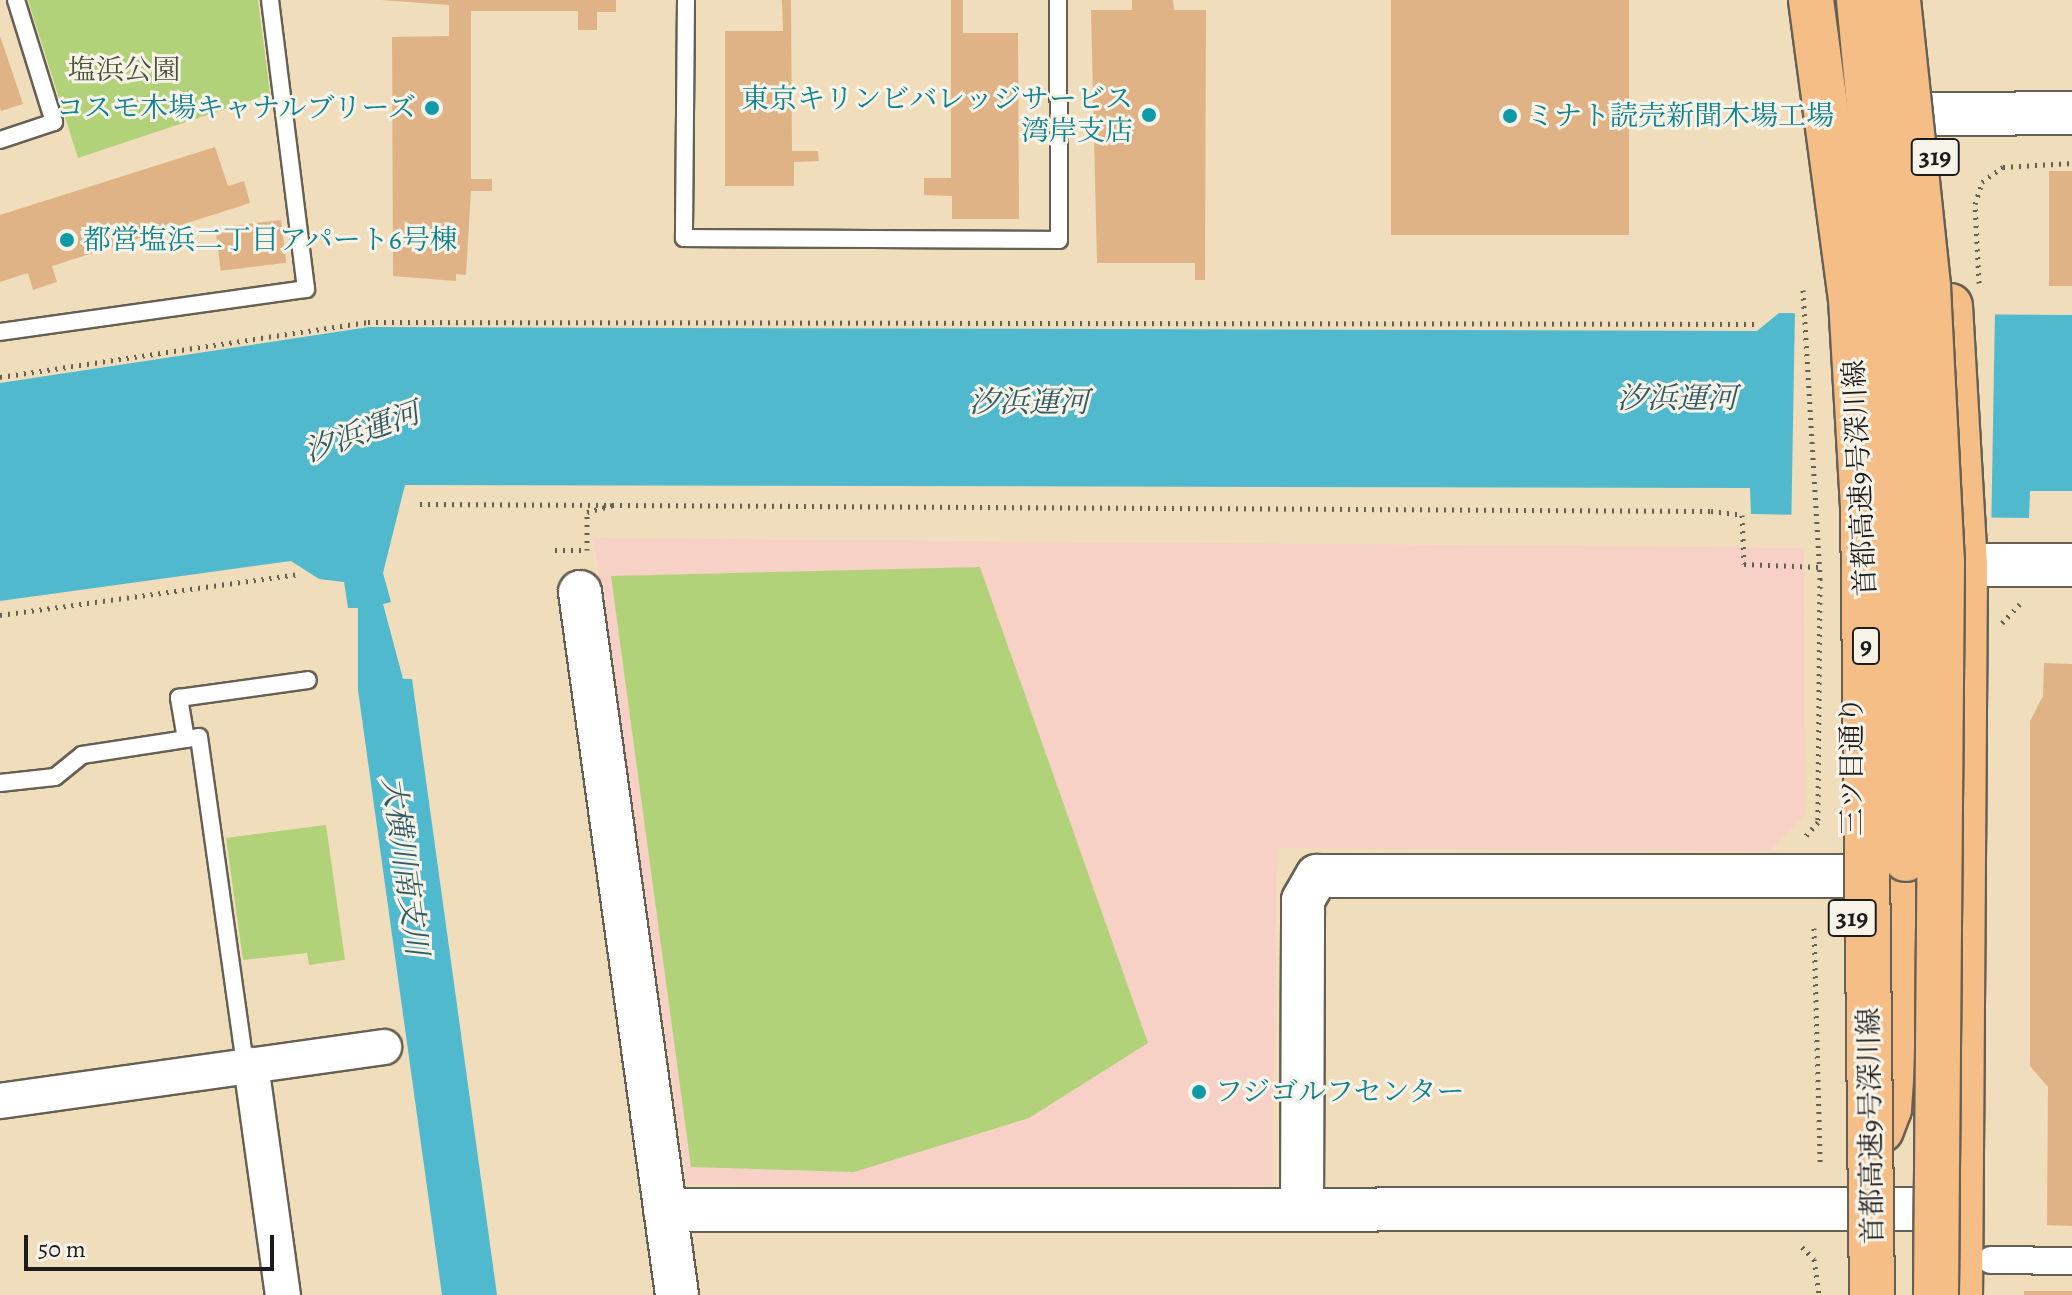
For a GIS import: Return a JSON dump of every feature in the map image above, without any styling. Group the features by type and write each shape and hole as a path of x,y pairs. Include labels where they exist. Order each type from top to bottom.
{"main road":[{"name":"三ツ目通り","path":"1804,0 1819,117 1820,293 1852,876 1853,1295"},
{"name":"首都高速9号深川線","path":"1811,0 1851,299 1863,491 1872,1295"},
{"path":"1853,1212 1889,1109 1906,859 1898,416 1859,0"},
{"path":"1898,0 1928,287 1942,561 1936,1295"},
{"name":"319","path":"1918,0 1930,113 1966,306 1960,1295"}],"street":[{"path":"1819,117 2072,113"},
{"path":"1965,565 2072,565"},
{"path":"580,592 677,1295"},
{"path":"1302,1209 1303,900 1317,876 1852,876"},
{"path":"0,1101 384,1047"},
{"path":"248,1066 283,1295"},
{"path":"665,1210 1853,1212 1961,1209"},
{"path":"1991,1260 2072,1261"}],"lane":[{"path":"0,140 54,122 16,0"},
{"path":"0,332 306,289 270,0"},
{"path":"686,0 684,238 1059,240 1058,0"},
{"path":"186,739 179,698 308,680"},
{"path":"0,783 55,777 82,755 199,737 248,1066"}],"path":[{"path":"1966,306 1975,204 1982,182 2003,167 2072,163"},
{"path":"1799,843 1818,822 1820,578 1835,554 1820,293"},
{"path":"0,377 368,322 1759,324"},
{"path":"420,504 1711,511 1742,515 1744,564 1835,554"},
{"path":"555,550 587,550 587,512 613,505"},
{"path":"0,615 298,574"},
{"path":"1814,928 1820,1165"},
{"path":"1786,1241 1814,1259 1819,1295"}],"shaded area":[{"path":"594,538 1804,548 1805,814 1769,851 1277,848 1272,1185 687,1184"}],"green space":[{"name":"塩浜公園","path":"28,0 258,0 270,94 78,158"},
{"name":"フジゴルフセンター","path":"980,567 1148,1043 1029,1118 854,1172 691,1167 611,576"},
{"path":"326,825 345,960 309,965 307,953 243,960 226,838"}],"water":[{"path":"1779,313 2072,315 2072,491 2030,491 2029,518 1751,514 1750,488 405,485 383,573 391,602 383,604 403,679 412,679 497,1295 442,1295 358,690 358,608 348,608 344,582 319,579 291,561 0,601 0,383 369,327 1757,331"}],"pier":[{"path":"1795,309 1995,312 1991,521 1791,518"}],"building":[{"name":"コスモ木場キャナルブリーズ","path":"381,0 616,0 616,12 597,12 597,30 578,30 578,11 471,11 471,179 492,179 492,191 471,191 466,275 456,274 456,281 393,276 392,37 449,36 449,5"},
{"path":"782,0 791,0 792,151 818,151 819,161 794,162 794,186 725,186 725,31 783,31"},
{"path":"951,0 963,0 963,33 1018,33 1019,219 952,219 952,196 924,195 924,178 951,178"},
{"name":"東京キリンビバレッジサービス 湾岸支店","path":"1132,0 1173,0 1174,10 1206,10 1205,280 1195,280 1195,263 1097,263 1091,10 1132,10"},
{"name":"ミナト読売新聞木場工場","path":"1391,0 1629,0 1629,235 1391,235"},
{"path":"0,36 23,104 1,111 0,107"},
{"name":"都営塩浜二丁目アパート6号棟","path":"215,147 228,186 244,181 250,203 52,266 57,282 33,290 28,273 0,282 0,215"},
{"path":"2049,171 2072,171 2072,286 2049,286"},
{"path":"281,220 286,263 221,271 215,228"},
{"path":"2044,663 2072,664 2072,1226 2047,1225 2048,1087 2030,1066 2030,721 2043,696"},
{"path":"2024,1291 2072,1291 2072,1295 2024,1295"}],"place":[{"name":"コスモ木場キャナルブリーズ","path":"432,108"},
{"name":"東京キリンビバレッジサービス 湾岸支店","path":"1149,115"},
{"name":"ミナト読売新聞木場工場","path":"1510,116"},
{"name":"都営塩浜二丁目アパート6号棟","path":"67,240"},
{"name":"フジゴルフセンター","path":"1199,1092"}],"water label":[{"name":"汐浜運河","path":"1677,398"},
{"name":"汐浜運河","path":"1029,402"},
{"name":"汐浜運河","path":"362,432"},
{"name":"大横川南支川","path":"405,866"}]}
